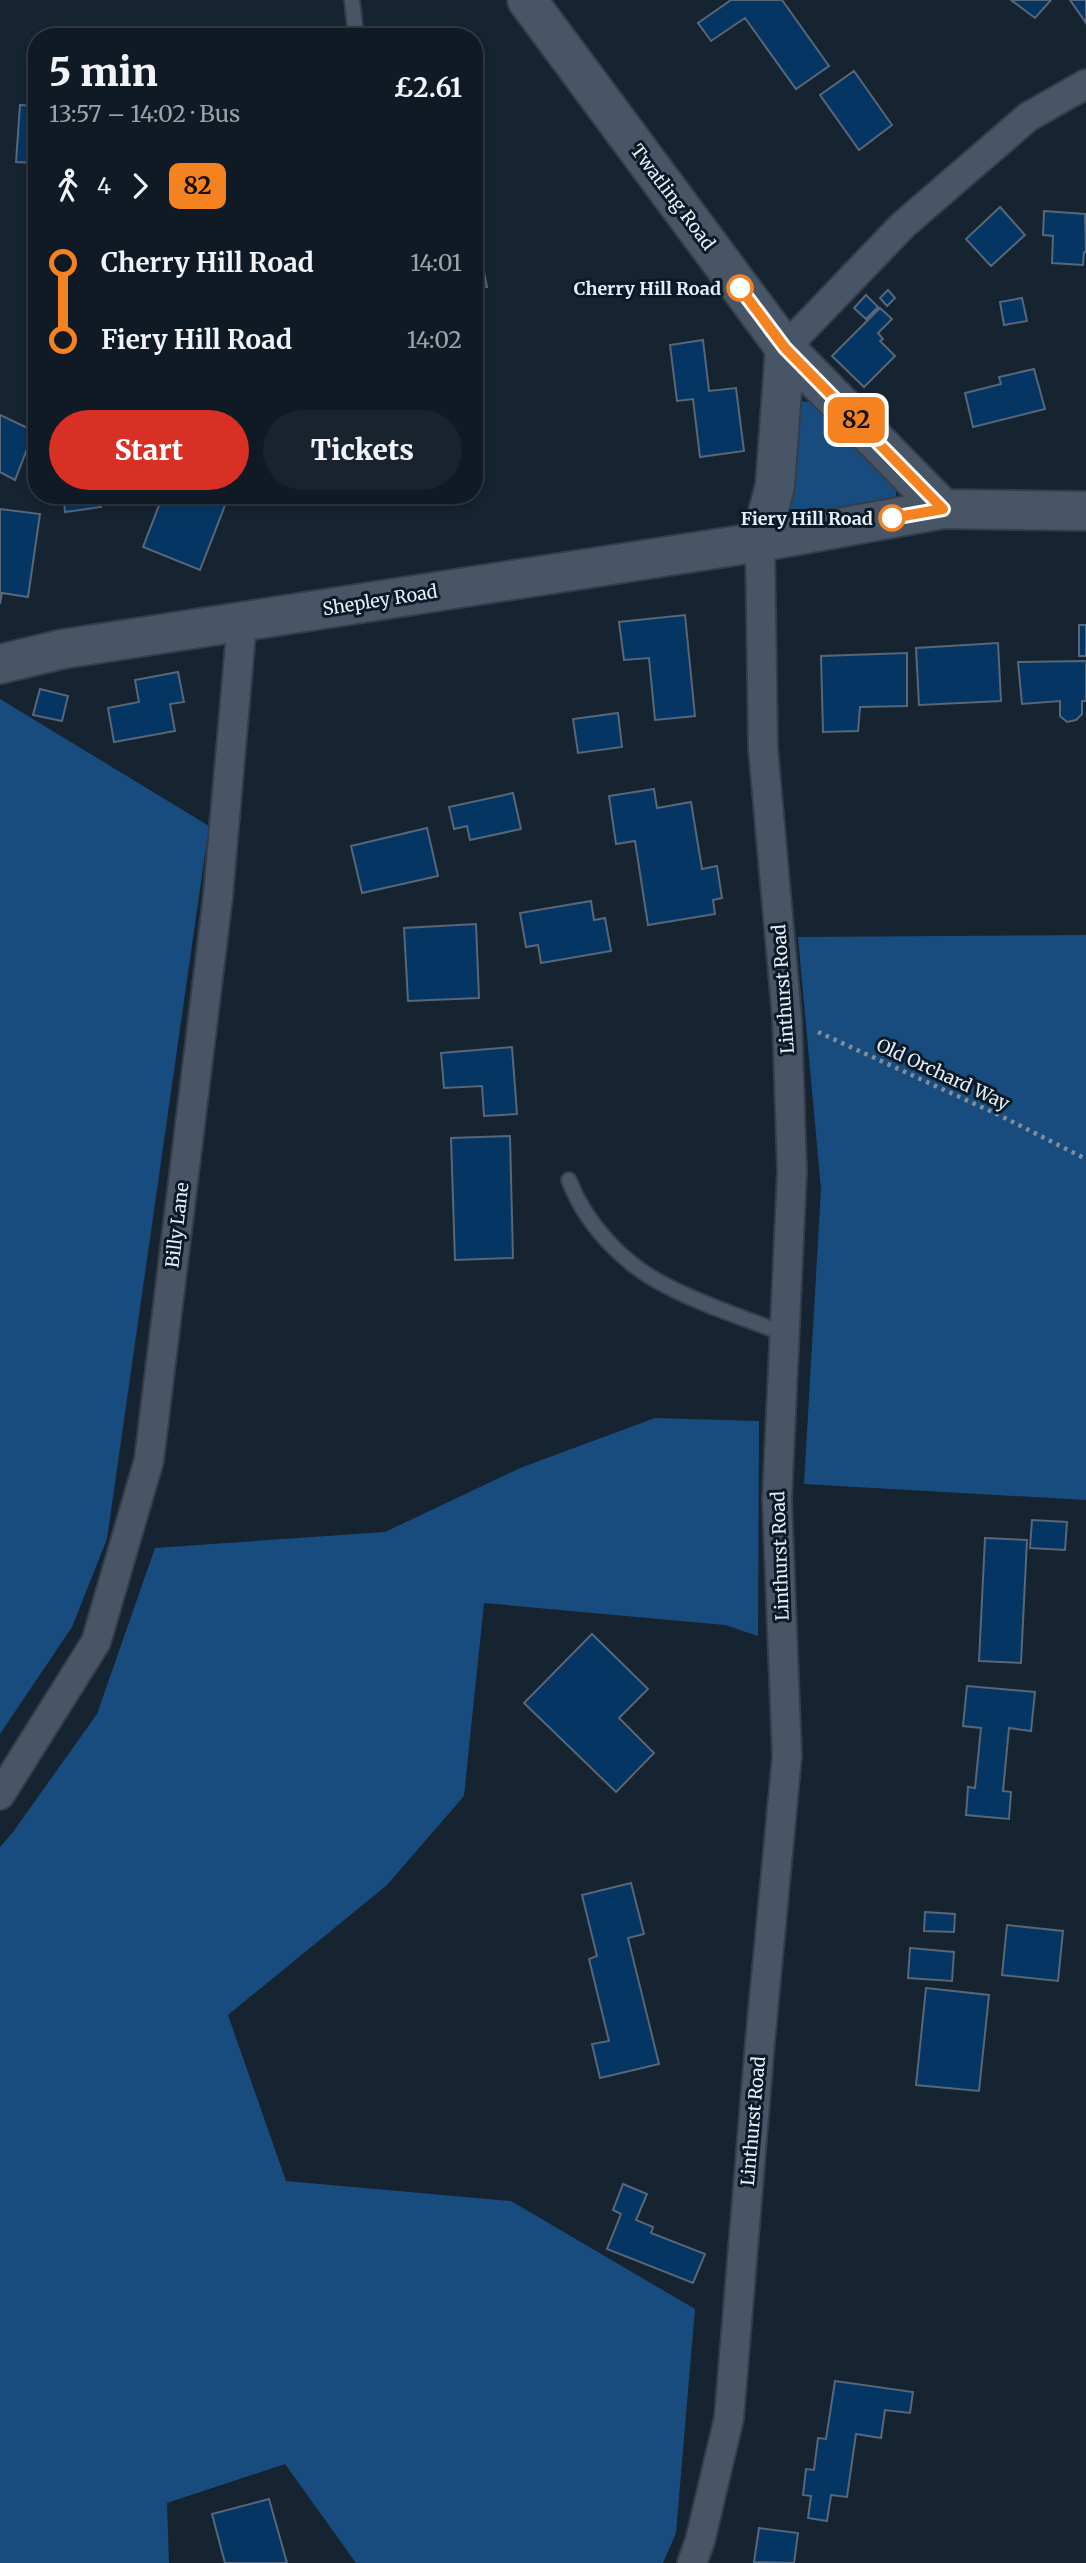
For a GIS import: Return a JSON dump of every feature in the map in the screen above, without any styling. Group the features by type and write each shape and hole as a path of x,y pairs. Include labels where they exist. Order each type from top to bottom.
{"street":[{"name":"Twatling Road","path":"527,0 785,348 943,509"},
{"path":"1086,84 1028,117 903,225 785,348 775,486 760,542 943,509 1086,511"},
{"name":"Shepley Road","path":"0,664 64,649 760,542"},
{"name":"Linthurst Road","path":"692,2563 700,2541 729,2418 758,2056 787,1756 777,1500 792,1171 787,1018 763,748 760,542"},
{"name":"Billy Lane","path":"0,1795 96,1642 149,1460 218,896 242,622"}],"lane":[{"path":"352,0 355,28"},
{"path":"569,1180 576,1199 593,1226 632,1262 664,1285 785,1334"}],"path":[{"name":"Old Orchard Way","path":"787,1018 1000,1116 1086,1159"}],"shaded area":[{"path":"799,401 809,402 896,489 896,499 794,518 787,517 784,509"},
{"path":"0,699 209,826 107,1539 72,1627 0,1734"},
{"path":"1086,935 1086,1500 804,1484 821,1189 798,937"},
{"path":"655,1418 759,1421 758,1636 725,1625 484,1603 464,1796 387,1885 228,2015 286,2181 511,2201 695,2309 676,2533 663,2563 356,2563 285,2464 167,2503 169,2563 0,2563 0,1847 97,1714 155,1548 385,1532 520,1468"}],"building":[{"path":"731,0 782,0 829,66 796,89 745,18 711,41 698,23"},
{"path":"1011,0 1051,0 1035,18"},
{"path":"1070,0 1086,0 1086,23"},
{"path":"854,71 892,125 859,150 820,95"},
{"path":"20,105 28,105 28,163 16,162"},
{"path":"1000,207 1025,235 991,266 966,239"},
{"path":"1044,211 1085,214 1086,252 1083,265 1052,263 1053,236 1043,235"},
{"path":"483,267 487,287 483,288"},
{"path":"888,290 895,298 887,306 880,298"},
{"path":"866,295 878,307 866,319 854,308"},
{"path":"1022,298 1027,321 1004,325 1000,302"},
{"path":"880,308 892,319 878,333 883,339 880,341 895,356 864,387 832,356"},
{"path":"703,340 709,391 736,388 744,451 700,457 693,399 677,401 670,345"},
{"path":"1034,369 1045,409 973,427 965,393 1001,384 999,377"},
{"path":"0,415 28,428 28,446 15,480 0,472"},
{"path":"64,504 100,504 101,507 65,512"},
{"path":"160,504 226,504 200,570 143,547"},
{"path":"0,509 40,514 28,597 2,593 0,604"},
{"path":"685,615 695,716 655,720 649,658 624,660 619,622"},
{"path":"1079,625 1086,625 1086,656 1079,656"},
{"path":"998,643 1001,701 919,705 916,648"},
{"path":"907,653 907,706 860,707 858,731 823,732 821,656"},
{"path":"1086,661 1086,701 1082,701 1082,714 1076,720 1067,722 1060,716 1060,701 1022,704 1018,662"},
{"path":"178,672 184,702 170,704 175,731 114,742 108,708 139,702 135,680"},
{"path":"40,689 68,696 62,721 33,715"},
{"path":"618,713 622,747 578,753 573,719"},
{"path":"654,789 657,808 691,802 702,869 717,866 722,898 713,900 715,914 648,925 635,841 616,844 609,796"},
{"path":"513,793 521,829 470,840 467,826 454,829 449,807"},
{"path":"427,828 438,876 362,893 351,846"},
{"path":"591,901 594,920 605,918 611,951 541,963 538,945 526,947 520,913"},
{"path":"476,924 479,998 408,1001 404,928"},
{"path":"512,1047 517,1114 484,1116 482,1086 444,1088 441,1053"},
{"path":"510,1136 513,1258 455,1260 451,1138"},
{"path":"1032,1520 1067,1522 1065,1550 1030,1548"},
{"path":"985,1538 1027,1540 1021,1663 979,1661"},
{"path":"592,1634 648,1689 619,1718 654,1753 616,1792 524,1703"},
{"path":"967,1686 1035,1692 1031,1731 1009,1728 1003,1791 1011,1792 1009,1819 966,1815 968,1787 975,1788 981,1728 963,1726"},
{"path":"631,1883 644,1934 628,1938 659,2064 600,2078 592,2044 609,2041 589,1959 597,1956 582,1895"},
{"path":"925,1912 955,1914 954,1932 924,1931"},
{"path":"1007,1925 1063,1931 1058,1981 1002,1975"},
{"path":"910,1948 954,1952 952,1981 908,1978"},
{"path":"926,1988 989,1995 979,2091 916,2085"},
{"path":"623,2184 647,2194 636,2220 653,2227 651,2233 705,2254 693,2283 607,2249 621,2214 613,2210"},
{"path":"835,2381 913,2392 910,2413 885,2410 881,2438 856,2434 847,2497 831,2495 827,2521 808,2518 811,2496 803,2495 806,2469 814,2470 818,2438 826,2439"},
{"path":"269,2499 287,2563 225,2563 212,2514"},
{"path":"759,2528 798,2533 794,2563 754,2562"}],"bus line":[{"name":"82","path":"740,288 785,348 943,509 892,518"}],"place":[{"name":"Cherry Hill Road","path":"740,288"},
{"name":"Fiery Hill Road","path":"892,518"}]}
